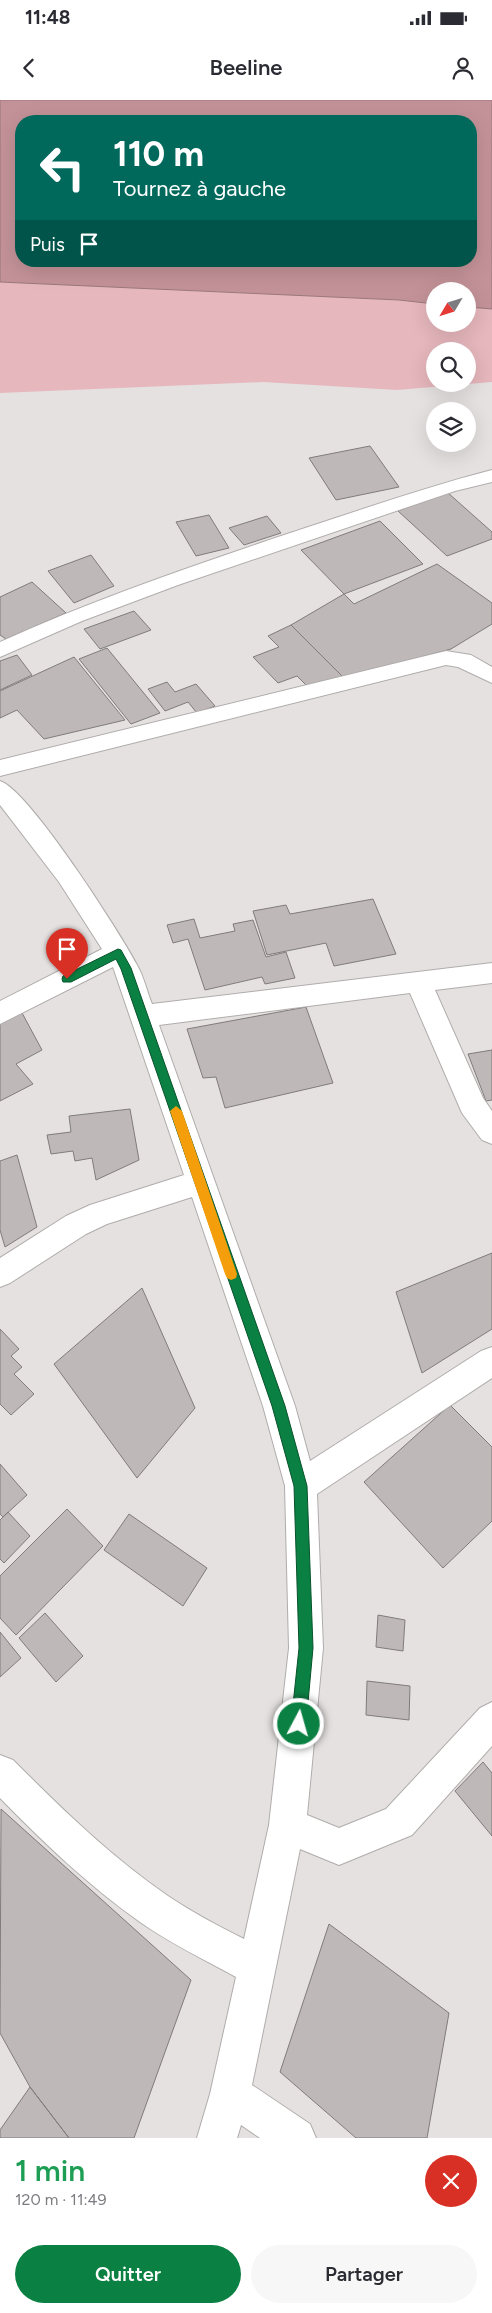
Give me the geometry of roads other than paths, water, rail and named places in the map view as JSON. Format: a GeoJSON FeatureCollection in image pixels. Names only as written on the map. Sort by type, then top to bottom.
{"type":"FeatureCollection","features":[{"type":"Feature","properties":{"kind":"street"},"geometry":{"type":"LineString","coordinates":[[0,650],[75,616],[171,580],[448,487],[492,476]]}},
{"type":"Feature","properties":{"kind":"street"},"geometry":{"type":"LineString","coordinates":[[218,2138],[230,2094],[287,1825],[306,1648],[301,1486],[279,1406],[126,968],[95,914],[1,788],[446,658],[463,660],[492,676]]}},
{"type":"Feature","properties":{"kind":"street"},"geometry":{"type":"LineString","coordinates":[[0,1013],[118,953]]}},
{"type":"Feature","properties":{"kind":"street"},"geometry":{"type":"LineString","coordinates":[[144,1016],[492,973]]}},
{"type":"Feature","properties":{"kind":"street"},"geometry":{"type":"LineString","coordinates":[[418,981],[472,1106],[492,1132]]}},
{"type":"Feature","properties":{"kind":"street"},"geometry":{"type":"LineString","coordinates":[[0,1274],[76,1224],[100,1214],[200,1182]]}},
{"type":"Feature","properties":{"kind":"street"},"geometry":{"type":"LineString","coordinates":[[301,1486],[492,1361]]}},
{"type":"Feature","properties":{"kind":"street"},"geometry":{"type":"LineString","coordinates":[[287,1825],[339,1847],[399,1822],[492,1720]]}},
{"type":"Feature","properties":{"kind":"street"},"geometry":{"type":"LineString","coordinates":[[0,1773],[50,1823],[100,1867],[154,1909],[256,1967]]}},
{"type":"Feature","properties":{"kind":"street"},"geometry":{"type":"LineString","coordinates":[[230,2094],[296,2138]]}}]}
